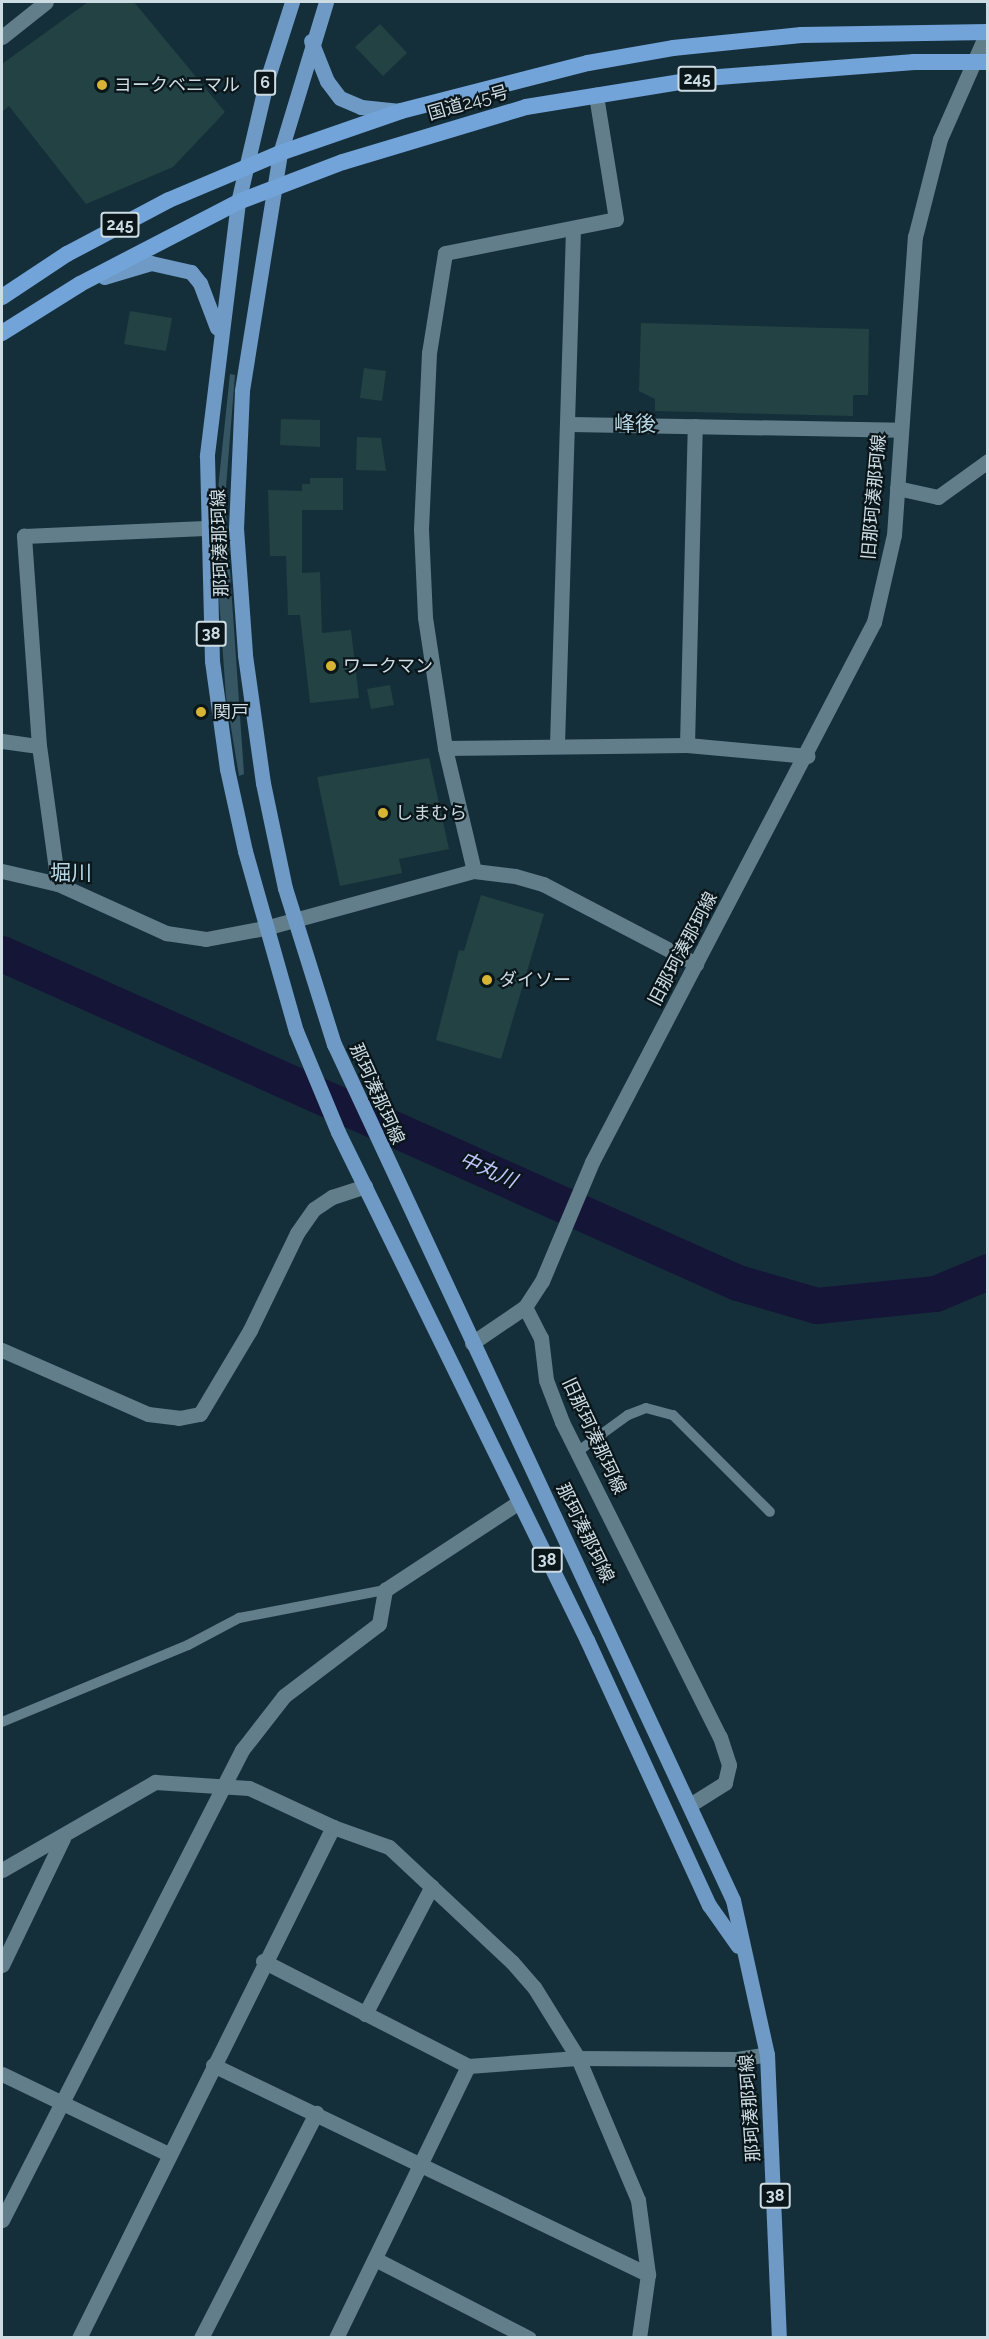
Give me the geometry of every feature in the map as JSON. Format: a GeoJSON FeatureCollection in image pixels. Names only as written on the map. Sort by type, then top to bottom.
{"type":"FeatureCollection","features":[{"type":"Feature","properties":{"kind":"highway","name":"国道245号"},"geometry":{"type":"LineString","coordinates":[[2,297],[117,226],[245,167],[401,111],[588,63],[673,48],[801,35],[987,31]]}},
{"type":"Feature","properties":{"kind":"highway","name":"国道245号"},"geometry":{"type":"LineString","coordinates":[[2,333],[80,285],[238,202],[425,135],[525,107],[706,78],[981,61]]}},
{"type":"Feature","properties":{"kind":"main road","name":"6"},"geometry":{"type":"LineString","coordinates":[[238,202],[245,167],[292,2]]}},
{"type":"Feature","properties":{"kind":"main road","name":"6"},"geometry":{"type":"LineString","coordinates":[[273,188],[280,153],[312,41],[326,2]]}},
{"type":"Feature","properties":{"kind":"main road"},"geometry":{"type":"LineString","coordinates":[[312,41],[327,81],[340,98],[361,107],[401,111]]}},
{"type":"Feature","properties":{"kind":"main road","name":"那珂湊那珂線"},"geometry":{"type":"LineString","coordinates":[[273,188],[242,391],[236,528],[246,655],[263,783],[294,921],[334,1044],[400,1193],[692,1804],[733,1900],[742,1951],[767,2054],[779,2337]]}},
{"type":"Feature","properties":{"kind":"main road","name":"那珂湊那珂線"},"geometry":{"type":"LineString","coordinates":[[238,202],[219,334],[206,528],[212,661],[227,769],[266,928],[296,1031],[355,1167],[519,1502],[709,1905],[742,1951]]}},
{"type":"Feature","properties":{"kind":"main road"},"geometry":{"type":"LineString","coordinates":[[80,285],[151,263],[191,272],[200,283],[219,334]]}},
{"type":"Feature","properties":{"kind":"street"},"geometry":{"type":"LineString","coordinates":[[2,37],[46,2]]}},
{"type":"Feature","properties":{"kind":"street","name":"旧那珂湊那珂線"},"geometry":{"type":"LineString","coordinates":[[692,1804],[725,1783],[729,1765],[720,1737],[577,1452],[546,1380],[541,1338],[525,1307],[550,1258],[592,1162],[808,756],[874,622],[894,536],[915,237],[940,139],[981,61],[987,31]]}},
{"type":"Feature","properties":{"kind":"street"},"geometry":{"type":"LineString","coordinates":[[474,871],[445,748],[424,617],[421,529],[429,353],[445,253],[573,230],[616,219],[596,95]]}},
{"type":"Feature","properties":{"kind":"street"},"geometry":{"type":"LineString","coordinates":[[557,744],[570,424],[573,230]]}},
{"type":"Feature","properties":{"kind":"street"},"geometry":{"type":"LineString","coordinates":[[570,424],[900,430]]}},
{"type":"Feature","properties":{"kind":"street"},"geometry":{"type":"LineString","coordinates":[[687,745],[695,426]]}},
{"type":"Feature","properties":{"kind":"street"},"geometry":{"type":"LineString","coordinates":[[897,488],[938,497],[987,461]]}},
{"type":"Feature","properties":{"kind":"street"},"geometry":{"type":"LineString","coordinates":[[58,884],[39,746],[24,536],[206,528]]}},
{"type":"Feature","properties":{"kind":"street"},"geometry":{"type":"LineString","coordinates":[[2,741],[39,746]]}},
{"type":"Feature","properties":{"kind":"street"},"geometry":{"type":"LineString","coordinates":[[445,748],[557,744],[687,745],[808,756]]}},
{"type":"Feature","properties":{"kind":"street"},"geometry":{"type":"LineString","coordinates":[[2,871],[58,884],[166,933],[206,939],[294,921],[474,871],[543,884],[696,964]]}},
{"type":"Feature","properties":{"kind":"street"},"geometry":{"type":"LineString","coordinates":[[2,1350],[148,1414],[179,1418],[200,1414],[250,1330],[297,1233],[314,1209],[332,1197],[365,1186]]}},
{"type":"Feature","properties":{"kind":"street"},"geometry":{"type":"LineString","coordinates":[[472,1343],[525,1307]]}},
{"type":"Feature","properties":{"kind":"street"},"geometry":{"type":"LineString","coordinates":[[2,2220],[223,1785],[284,1696],[379,1624],[385,1590],[519,1502]]}},
{"type":"Feature","properties":{"kind":"street"},"geometry":{"type":"LineString","coordinates":[[2,1870],[63,1838],[155,1782],[249,1788],[333,1827],[389,1847],[432,1886],[534,1987],[578,2058],[638,2200],[648,2274],[639,2337]]}},
{"type":"Feature","properties":{"kind":"street"},"geometry":{"type":"LineString","coordinates":[[79,2337],[263,1962],[333,1827]]}},
{"type":"Feature","properties":{"kind":"street"},"geometry":{"type":"LineString","coordinates":[[2,1965],[63,1838]]}},
{"type":"Feature","properties":{"kind":"street"},"geometry":{"type":"LineString","coordinates":[[365,2014],[432,1886]]}},
{"type":"Feature","properties":{"kind":"street"},"geometry":{"type":"LineString","coordinates":[[263,1962],[468,2066],[578,2058],[737,2059],[767,2054]]}},
{"type":"Feature","properties":{"kind":"street"},"geometry":{"type":"LineString","coordinates":[[213,2064],[422,2162],[648,2274]]}},
{"type":"Feature","properties":{"kind":"street"},"geometry":{"type":"LineString","coordinates":[[336,2337],[468,2066]]}},
{"type":"Feature","properties":{"kind":"street"},"geometry":{"type":"LineString","coordinates":[[2,2074],[168,2154]]}},
{"type":"Feature","properties":{"kind":"street"},"geometry":{"type":"LineString","coordinates":[[201,2337],[316,2113]]}},
{"type":"Feature","properties":{"kind":"street"},"geometry":{"type":"LineString","coordinates":[[375,2259],[529,2337]]}},
{"type":"Feature","properties":{"kind":"lane"},"geometry":{"type":"LineString","coordinates":[[577,1452],[628,1415],[646,1408],[673,1415],[770,1512]]}},
{"type":"Feature","properties":{"kind":"lane"},"geometry":{"type":"LineString","coordinates":[[2,1722],[188,1645],[240,1618],[385,1590]]}},
{"type":"Feature","properties":{"kind":"shaded area"},"geometry":{"type":"Polygon","coordinates":[[[230,374],[235,375],[225,499],[244,774],[239,776],[226,697],[217,570],[217,498],[230,374]]]}},
{"type":"Feature","properties":{"kind":"building","name":"ヨークベニマル"},"geometry":{"type":"Polygon","coordinates":[[[88,2],[134,2],[225,112],[173,167],[86,204],[9,106],[2,112],[2,64],[88,2]]]}},
{"type":"Feature","properties":{"kind":"building"},"geometry":{"type":"Polygon","coordinates":[[[380,24],[407,53],[383,76],[355,47],[380,24]]]}},
{"type":"Feature","properties":{"kind":"building"},"geometry":{"type":"Polygon","coordinates":[[[130,311],[172,318],[166,351],[124,344],[130,311]]]}},
{"type":"Feature","properties":{"kind":"building"},"geometry":{"type":"Polygon","coordinates":[[[641,323],[869,329],[868,395],[853,395],[853,416],[655,411],[655,399],[639,391],[641,323]]]}},
{"type":"Feature","properties":{"kind":"building"},"geometry":{"type":"Polygon","coordinates":[[[364,368],[386,371],[382,401],[360,398],[364,368]]]}},
{"type":"Feature","properties":{"kind":"building"},"geometry":{"type":"Polygon","coordinates":[[[281,419],[320,420],[320,447],[280,445],[281,419]]]}},
{"type":"Feature","properties":{"kind":"building"},"geometry":{"type":"Polygon","coordinates":[[[357,437],[381,438],[386,471],[356,470],[357,437]]]}},
{"type":"Feature","properties":{"kind":"building"},"geometry":{"type":"Polygon","coordinates":[[[310,478],[343,478],[343,510],[302,510],[302,573],[320,572],[322,633],[351,630],[359,698],[310,703],[300,615],[288,615],[286,556],[270,556],[268,490],[302,491],[302,484],[310,484],[310,478]]]}},
{"type":"Feature","properties":{"kind":"building"},"geometry":{"type":"Polygon","coordinates":[[[390,685],[394,705],[371,709],[367,689],[390,685]]]}},
{"type":"Feature","properties":{"kind":"building","name":"しまむら"},"geometry":{"type":"Polygon","coordinates":[[[429,758],[449,849],[399,859],[402,873],[340,886],[317,777],[429,758]]]}},
{"type":"Feature","properties":{"kind":"building","name":"ダイソー"},"geometry":{"type":"Polygon","coordinates":[[[481,895],[544,914],[501,1059],[436,1040],[459,950],[464,951],[481,895]]]}},
{"type":"Feature","properties":{"kind":"waterway","name":"中丸川"},"geometry":{"type":"LineString","coordinates":[[2,954],[738,1283],[817,1306],[936,1294],[988,1272]]}},
{"type":"Feature","properties":{"kind":"place","name":"ヨークベニマル"},"geometry":{"type":"Point","coordinates":[102,85]}},
{"type":"Feature","properties":{"kind":"place","name":"ワークマン"},"geometry":{"type":"Point","coordinates":[331,666]}},
{"type":"Feature","properties":{"kind":"place","name":"関戸"},"geometry":{"type":"Point","coordinates":[201,712]}},
{"type":"Feature","properties":{"kind":"place","name":"しまむら"},"geometry":{"type":"Point","coordinates":[383,813]}},
{"type":"Feature","properties":{"kind":"place","name":"ダイソー"},"geometry":{"type":"Point","coordinates":[487,980]}},
{"type":"Feature","properties":{"kind":"district","name":"峰後"},"geometry":{"type":"Point","coordinates":[635,424]}},
{"type":"Feature","properties":{"kind":"district","name":"堀川"},"geometry":{"type":"Point","coordinates":[71,873]}}]}
